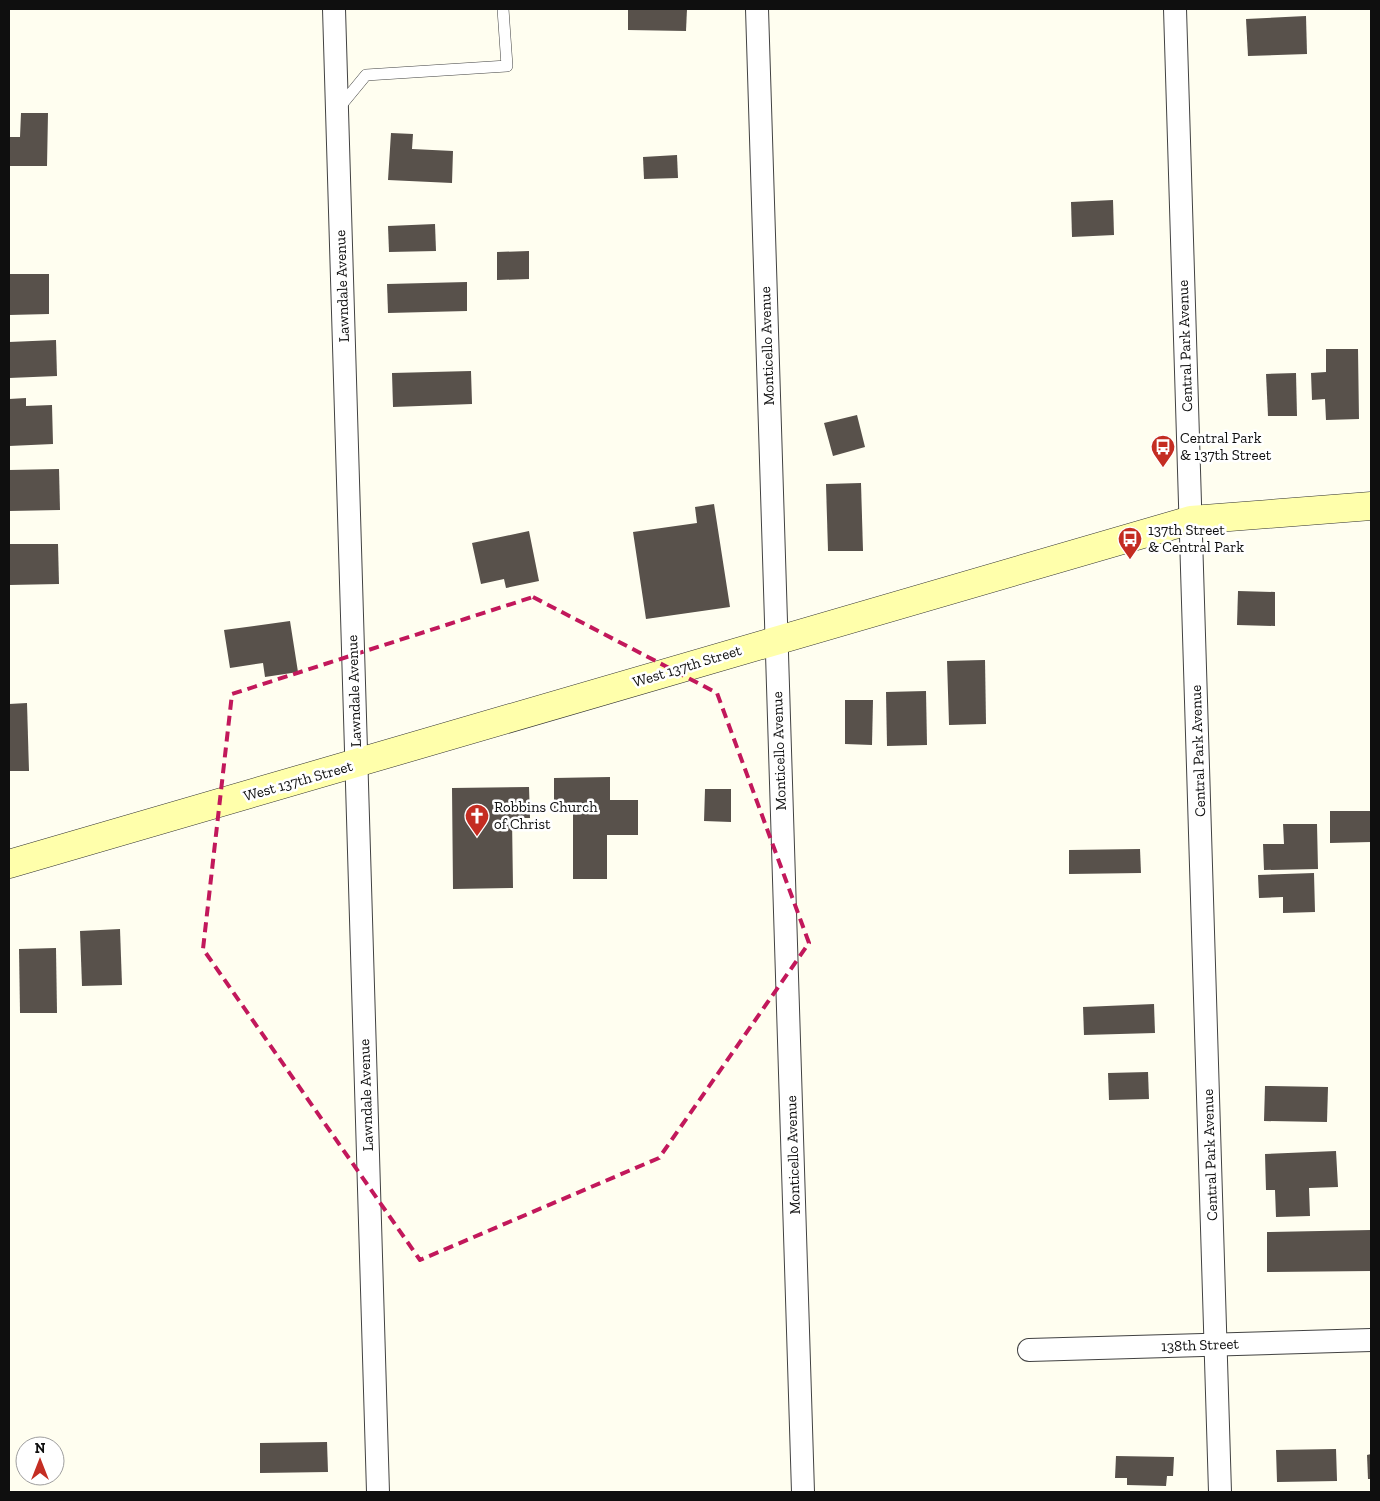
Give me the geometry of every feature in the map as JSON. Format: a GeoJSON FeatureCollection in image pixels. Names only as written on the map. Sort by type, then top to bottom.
{"type":"FeatureCollection","features":[{"type":"Feature","properties":{"kind":"main road","name":"West 137th Street"},"geometry":{"type":"LineString","coordinates":[[9,864],[1191,520],[1371,506]]}},
{"type":"Feature","properties":{"kind":"street","name":"Lawndale Avenue"},"geometry":{"type":"LineString","coordinates":[[334,9],[378,1492]]}},
{"type":"Feature","properties":{"kind":"street","name":"Monticello Avenue"},"geometry":{"type":"LineString","coordinates":[[757,9],[802,1492]]}},
{"type":"Feature","properties":{"kind":"street","name":"Central Park Avenue"},"geometry":{"type":"LineString","coordinates":[[1176,9],[1220,1492]]}},
{"type":"Feature","properties":{"kind":"street","name":"138th Street"},"geometry":{"type":"LineString","coordinates":[[1030,1350],[1371,1340]]}},
{"type":"Feature","properties":{"kind":"lane"},"geometry":{"type":"LineString","coordinates":[[337,110],[366,75],[507,66],[503,9]]}},
{"type":"Feature","properties":{"kind":"highlighted area"},"geometry":{"type":"Polygon","coordinates":[[[533,597],[717,693],[809,943],[659,1158],[420,1260],[203,949],[232,694],[533,597]]]}},
{"type":"Feature","properties":{"kind":"building"},"geometry":{"type":"Polygon","coordinates":[[[628,9],[687,9],[686,31],[628,30],[628,9]]]}},
{"type":"Feature","properties":{"kind":"building"},"geometry":{"type":"Polygon","coordinates":[[[1306,16],[1307,54],[1248,56],[1246,19],[1306,16]]]}},
{"type":"Feature","properties":{"kind":"building"},"geometry":{"type":"Polygon","coordinates":[[[21,113],[48,113],[47,166],[9,166],[9,137],[20,137],[21,113]]]}},
{"type":"Feature","properties":{"kind":"building"},"geometry":{"type":"Polygon","coordinates":[[[391,133],[413,134],[412,149],[453,151],[452,183],[388,180],[391,133]]]}},
{"type":"Feature","properties":{"kind":"building"},"geometry":{"type":"Polygon","coordinates":[[[677,155],[678,178],[644,179],[643,157],[677,155]]]}},
{"type":"Feature","properties":{"kind":"building"},"geometry":{"type":"Polygon","coordinates":[[[1113,200],[1114,235],[1072,237],[1071,202],[1113,200]]]}},
{"type":"Feature","properties":{"kind":"building"},"geometry":{"type":"Polygon","coordinates":[[[435,224],[436,251],[389,252],[388,226],[435,224]]]}},
{"type":"Feature","properties":{"kind":"building"},"geometry":{"type":"Polygon","coordinates":[[[529,251],[529,279],[497,280],[497,252],[529,251]]]}},
{"type":"Feature","properties":{"kind":"building"},"geometry":{"type":"Polygon","coordinates":[[[9,274],[49,274],[49,314],[9,315],[9,274]]]}},
{"type":"Feature","properties":{"kind":"building"},"geometry":{"type":"Polygon","coordinates":[[[467,282],[467,311],[388,313],[387,284],[467,282]]]}},
{"type":"Feature","properties":{"kind":"building"},"geometry":{"type":"Polygon","coordinates":[[[56,340],[57,376],[9,378],[9,342],[56,340]]]}},
{"type":"Feature","properties":{"kind":"building"},"geometry":{"type":"Polygon","coordinates":[[[1326,349],[1358,349],[1359,419],[1326,420],[1325,399],[1312,400],[1311,373],[1326,372],[1326,349]]]}},
{"type":"Feature","properties":{"kind":"building"},"geometry":{"type":"Polygon","coordinates":[[[471,371],[472,404],[393,407],[392,373],[471,371]]]}},
{"type":"Feature","properties":{"kind":"building"},"geometry":{"type":"Polygon","coordinates":[[[1296,373],[1297,416],[1268,416],[1266,374],[1296,373]]]}},
{"type":"Feature","properties":{"kind":"building"},"geometry":{"type":"Polygon","coordinates":[[[26,398],[26,406],[52,405],[53,444],[9,446],[9,399],[26,398]]]}},
{"type":"Feature","properties":{"kind":"building"},"geometry":{"type":"Polygon","coordinates":[[[857,415],[865,447],[833,456],[824,423],[857,415]]]}},
{"type":"Feature","properties":{"kind":"building"},"geometry":{"type":"Polygon","coordinates":[[[59,469],[60,510],[9,511],[9,470],[59,469]]]}},
{"type":"Feature","properties":{"kind":"building"},"geometry":{"type":"Polygon","coordinates":[[[861,483],[863,551],[828,551],[826,484],[861,483]]]}},
{"type":"Feature","properties":{"kind":"building"},"geometry":{"type":"Polygon","coordinates":[[[714,504],[730,607],[646,619],[633,532],[697,523],[695,507],[714,504]]]}},
{"type":"Feature","properties":{"kind":"building"},"geometry":{"type":"Polygon","coordinates":[[[529,531],[539,581],[506,588],[504,579],[481,584],[472,543],[529,531]]]}},
{"type":"Feature","properties":{"kind":"building"},"geometry":{"type":"Polygon","coordinates":[[[9,544],[58,544],[59,584],[9,585],[9,544]]]}},
{"type":"Feature","properties":{"kind":"building"},"geometry":{"type":"Polygon","coordinates":[[[1238,591],[1275,592],[1275,626],[1237,625],[1238,591]]]}},
{"type":"Feature","properties":{"kind":"building"},"geometry":{"type":"Polygon","coordinates":[[[290,621],[298,672],[265,677],[263,663],[230,668],[224,630],[290,621]]]}},
{"type":"Feature","properties":{"kind":"building"},"geometry":{"type":"Polygon","coordinates":[[[985,660],[986,724],[949,725],[947,661],[985,660]]]}},
{"type":"Feature","properties":{"kind":"building"},"geometry":{"type":"Polygon","coordinates":[[[926,691],[927,745],[887,746],[886,692],[926,691]]]}},
{"type":"Feature","properties":{"kind":"building"},"geometry":{"type":"Polygon","coordinates":[[[845,700],[873,700],[872,745],[845,744],[845,700]]]}},
{"type":"Feature","properties":{"kind":"building"},"geometry":{"type":"Polygon","coordinates":[[[27,703],[29,771],[9,771],[9,704],[27,703]]]}},
{"type":"Feature","properties":{"kind":"building"},"geometry":{"type":"Polygon","coordinates":[[[610,777],[610,800],[638,800],[638,835],[607,835],[607,879],[573,879],[573,809],[554,810],[554,778],[610,777]]]}},
{"type":"Feature","properties":{"kind":"building"},"geometry":{"type":"Polygon","coordinates":[[[529,787],[530,818],[512,818],[513,888],[453,889],[452,788],[529,787]]]}},
{"type":"Feature","properties":{"kind":"building"},"geometry":{"type":"Polygon","coordinates":[[[705,789],[731,789],[731,822],[704,821],[705,789]]]}},
{"type":"Feature","properties":{"kind":"building"},"geometry":{"type":"Polygon","coordinates":[[[1330,811],[1371,811],[1371,842],[1330,843],[1330,811]]]}},
{"type":"Feature","properties":{"kind":"building"},"geometry":{"type":"Polygon","coordinates":[[[1283,824],[1317,824],[1318,869],[1264,870],[1263,844],[1284,844],[1283,824]]]}},
{"type":"Feature","properties":{"kind":"building"},"geometry":{"type":"Polygon","coordinates":[[[1140,849],[1141,873],[1069,874],[1069,850],[1140,849]]]}},
{"type":"Feature","properties":{"kind":"building"},"geometry":{"type":"Polygon","coordinates":[[[1314,873],[1315,912],[1283,913],[1283,897],[1259,898],[1258,875],[1314,873]]]}},
{"type":"Feature","properties":{"kind":"building"},"geometry":{"type":"Polygon","coordinates":[[[120,929],[122,985],[82,986],[80,931],[120,929]]]}},
{"type":"Feature","properties":{"kind":"building"},"geometry":{"type":"Polygon","coordinates":[[[56,948],[57,1013],[20,1013],[19,949],[56,948]]]}},
{"type":"Feature","properties":{"kind":"building"},"geometry":{"type":"Polygon","coordinates":[[[1154,1004],[1155,1033],[1084,1035],[1083,1007],[1154,1004]]]}},
{"type":"Feature","properties":{"kind":"building"},"geometry":{"type":"Polygon","coordinates":[[[1148,1072],[1149,1099],[1109,1100],[1108,1073],[1148,1072]]]}},
{"type":"Feature","properties":{"kind":"building"},"geometry":{"type":"Polygon","coordinates":[[[1265,1086],[1328,1087],[1327,1122],[1264,1121],[1265,1086]]]}},
{"type":"Feature","properties":{"kind":"building"},"geometry":{"type":"Polygon","coordinates":[[[1336,1151],[1338,1187],[1309,1188],[1310,1216],[1276,1217],[1275,1190],[1266,1190],[1265,1154],[1336,1151]]]}},
{"type":"Feature","properties":{"kind":"building"},"geometry":{"type":"Polygon","coordinates":[[[1371,1230],[1371,1271],[1267,1272],[1267,1232],[1371,1230]]]}},
{"type":"Feature","properties":{"kind":"building"},"geometry":{"type":"Polygon","coordinates":[[[327,1442],[328,1472],[260,1473],[260,1443],[327,1442]]]}},
{"type":"Feature","properties":{"kind":"building"},"geometry":{"type":"Polygon","coordinates":[[[1336,1449],[1337,1481],[1277,1482],[1276,1450],[1336,1449]]]}},
{"type":"Feature","properties":{"kind":"building"},"geometry":{"type":"Polygon","coordinates":[[[1371,1454],[1371,1479],[1368,1479],[1367,1455],[1371,1454]]]}},
{"type":"Feature","properties":{"kind":"building"},"geometry":{"type":"Polygon","coordinates":[[[1116,1456],[1174,1457],[1173,1476],[1167,1476],[1166,1486],[1127,1485],[1127,1478],[1115,1478],[1116,1456]]]}},
{"type":"Feature","properties":{"kind":"place","name":"Central Park & 137th Street"},"geometry":{"type":"Point","coordinates":[1163,468]}},
{"type":"Feature","properties":{"kind":"place","name":"137th Street & Central Park"},"geometry":{"type":"Point","coordinates":[1130,560]}},
{"type":"Feature","properties":{"kind":"place","name":"Robbins Church of Christ"},"geometry":{"type":"Point","coordinates":[477,837]}}]}
